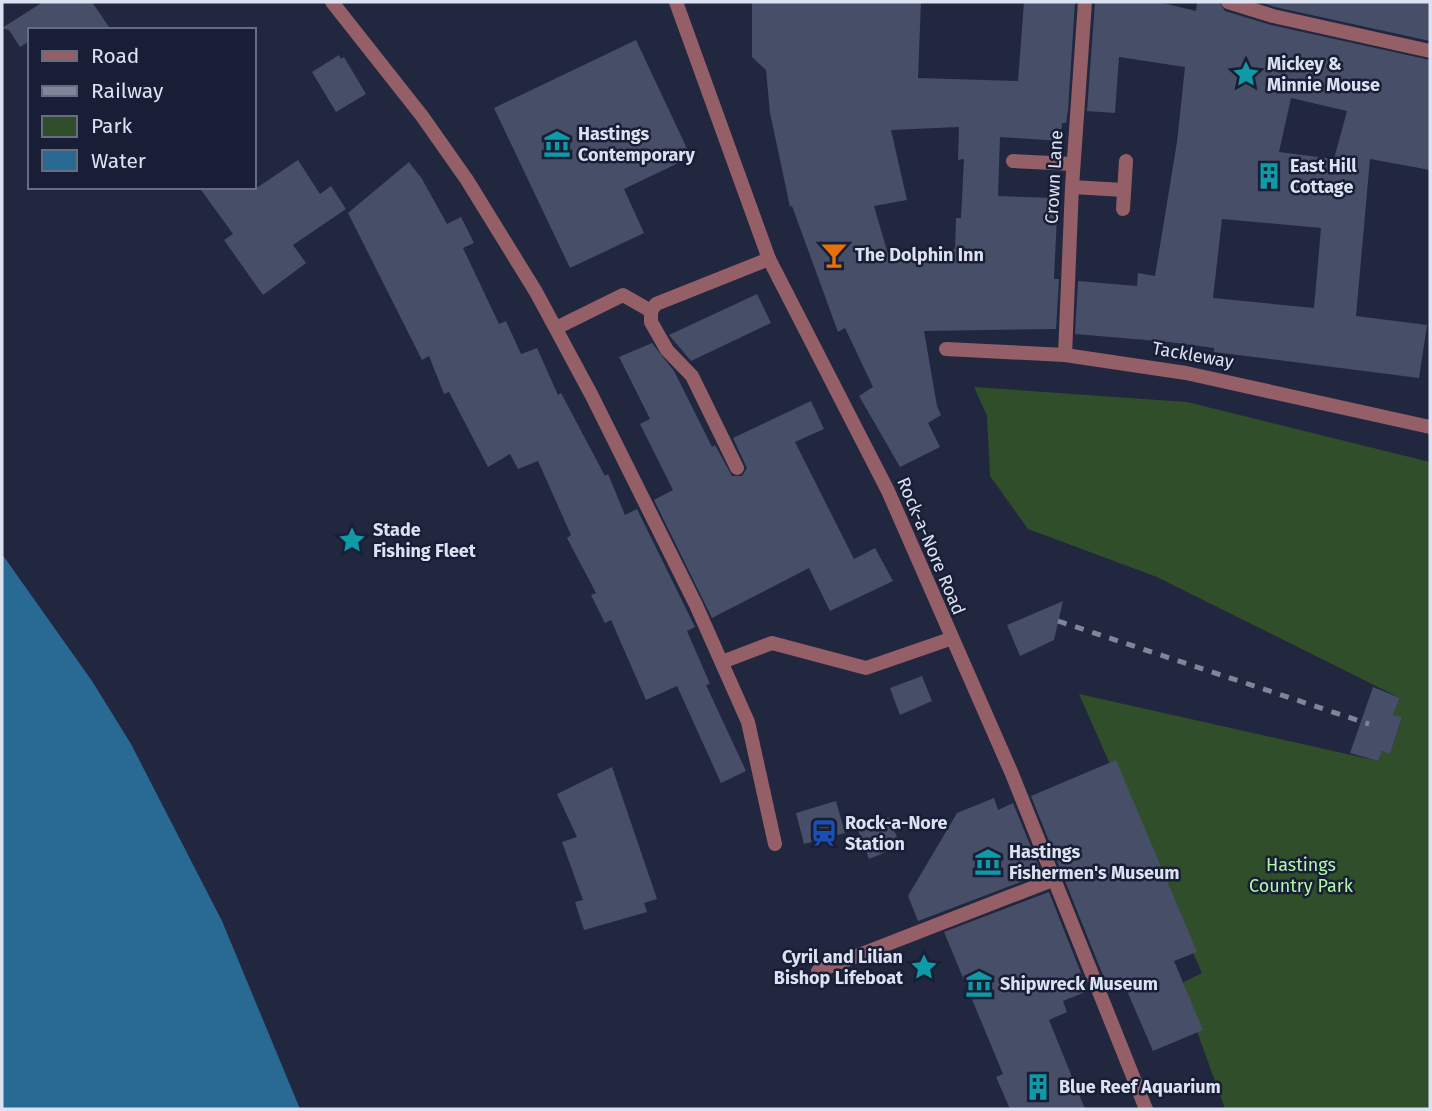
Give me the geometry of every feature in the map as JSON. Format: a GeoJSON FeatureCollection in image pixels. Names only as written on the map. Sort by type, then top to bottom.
{"type":"FeatureCollection","features":[{"type":"Feature","properties":{"kind":"street"},"geometry":{"type":"LineString","coordinates":[[332,2],[422,116],[467,180],[556,328],[593,396],[748,722],[775,844]]}},
{"type":"Feature","properties":{"kind":"street","name":"Rock-a-Nore Road"},"geometry":{"type":"LineString","coordinates":[[676,2],[769,259],[888,491],[1055,879],[1146,1109]]}},
{"type":"Feature","properties":{"kind":"street","name":"Crown Lane"},"geometry":{"type":"LineString","coordinates":[[1065,355],[1073,163],[1085,2]]}},
{"type":"Feature","properties":{"kind":"street"},"geometry":{"type":"LineString","coordinates":[[1228,2],[1273,16],[1430,51]]}},
{"type":"Feature","properties":{"kind":"street"},"geometry":{"type":"LineString","coordinates":[[1013,161],[1073,163]]}},
{"type":"Feature","properties":{"kind":"street"},"geometry":{"type":"LineString","coordinates":[[1123,209],[1126,161]]}},
{"type":"Feature","properties":{"kind":"street"},"geometry":{"type":"LineString","coordinates":[[1072,187],[1124,190]]}},
{"type":"Feature","properties":{"kind":"street"},"geometry":{"type":"LineString","coordinates":[[737,468],[692,376],[667,350],[651,322],[651,311],[656,304],[769,259]]}},
{"type":"Feature","properties":{"kind":"street"},"geometry":{"type":"LineString","coordinates":[[556,328],[623,295],[651,311]]}},
{"type":"Feature","properties":{"kind":"street","name":"Tackleway"},"geometry":{"type":"LineString","coordinates":[[946,349],[1065,355],[1243,384],[1430,427]]}},
{"type":"Feature","properties":{"kind":"street"},"geometry":{"type":"LineString","coordinates":[[722,663],[772,643],[866,668],[950,639]]}},
{"type":"Feature","properties":{"kind":"street"},"geometry":{"type":"LineString","coordinates":[[818,971],[1055,879]]}},
{"type":"Feature","properties":{"kind":"green space","name":"Hastings Country Park"},"geometry":{"type":"Polygon","coordinates":[[[974,387],[1187,402],[1430,462],[1430,1109],[1225,1109],[1180,984],[1202,973],[1079,694],[1378,761],[1382,751],[1390,753],[1402,718],[1393,715],[1400,698],[1157,577],[1028,529],[990,476],[987,416],[974,387]]]}},
{"type":"Feature","properties":{"kind":"water"},"geometry":{"type":"Polygon","coordinates":[[[2,554],[92,681],[131,744],[222,921],[300,1109],[2,1109],[2,554]]]}},
{"type":"Feature","properties":{"kind":"building"},"geometry":{"type":"Polygon","coordinates":[[[43,2],[92,2],[110,28],[28,28],[28,42],[20,47],[9,30],[2,28],[43,2]]]}},
{"type":"Feature","properties":{"kind":"building"},"geometry":{"type":"Polygon","coordinates":[[[752,2],[921,2],[918,78],[1018,81],[1024,2],[1075,2],[1068,110],[1066,123],[1062,123],[1061,141],[1000,137],[998,196],[1054,198],[1053,216],[1057,216],[1054,279],[1059,279],[1056,329],[924,331],[937,406],[941,415],[928,423],[940,447],[900,467],[859,396],[873,387],[845,328],[838,332],[792,206],[790,207],[770,113],[766,70],[752,57],[752,2]],[[959,127],[891,130],[907,200],[874,206],[890,261],[955,249],[956,218],[961,218],[964,159],[958,160],[959,127]]]}},
{"type":"Feature","properties":{"kind":"building"},"geometry":{"type":"Polygon","coordinates":[[[1095,2],[1159,2],[1196,11],[1197,2],[1219,2],[1225,11],[1271,25],[1430,60],[1430,170],[1370,159],[1356,316],[1427,325],[1419,378],[1214,352],[1214,348],[1169,342],[1075,334],[1078,281],[1137,286],[1138,273],[1155,276],[1177,142],[1185,67],[1119,57],[1115,113],[1087,111],[1095,2]],[[1291,98],[1279,152],[1334,159],[1347,111],[1291,98]],[[1222,219],[1213,298],[1314,308],[1321,228],[1222,219]]]}},
{"type":"Feature","properties":{"kind":"building"},"geometry":{"type":"Polygon","coordinates":[[[1260,2],[1430,2],[1430,41],[1275,7],[1260,2]]]}},
{"type":"Feature","properties":{"kind":"building","name":"Hastings Contemporary"},"geometry":{"type":"Polygon","coordinates":[[[636,40],[691,157],[624,189],[644,233],[570,268],[494,108],[636,40]]]}},
{"type":"Feature","properties":{"kind":"building"},"geometry":{"type":"Polygon","coordinates":[[[339,55],[341,59],[344,57],[366,94],[336,112],[312,72],[339,55]]]}},
{"type":"Feature","properties":{"kind":"building"},"geometry":{"type":"Polygon","coordinates":[[[298,160],[320,194],[331,186],[346,209],[293,245],[306,263],[263,295],[224,240],[233,234],[200,189],[258,187],[298,160]]]}},
{"type":"Feature","properties":{"kind":"building"},"geometry":{"type":"Polygon","coordinates":[[[409,162],[422,179],[447,224],[461,217],[474,243],[463,248],[499,324],[506,321],[521,354],[537,348],[558,395],[561,393],[605,476],[608,474],[625,515],[637,509],[695,627],[687,631],[710,684],[706,685],[746,771],[721,783],[677,686],[646,700],[611,620],[605,623],[591,595],[596,593],[567,538],[571,535],[538,461],[518,469],[510,454],[488,467],[449,392],[444,394],[429,356],[422,360],[348,213],[409,162]]]}},
{"type":"Feature","properties":{"kind":"building"},"geometry":{"type":"Polygon","coordinates":[[[757,294],[771,323],[691,361],[669,335],[757,294]]]}},
{"type":"Feature","properties":{"kind":"building"},"geometry":{"type":"Polygon","coordinates":[[[652,343],[674,371],[712,447],[715,445],[732,476],[742,476],[747,468],[733,438],[811,401],[824,429],[795,442],[854,559],[875,548],[893,581],[830,611],[809,568],[712,618],[654,500],[673,490],[640,424],[650,419],[619,357],[652,343]]]}},
{"type":"Feature","properties":{"kind":"building"},"geometry":{"type":"Polygon","coordinates":[[[1063,601],[1054,640],[1020,656],[1007,625],[1063,601]]]}},
{"type":"Feature","properties":{"kind":"building"},"geometry":{"type":"Polygon","coordinates":[[[922,676],[932,701],[900,715],[890,688],[922,676]]]}},
{"type":"Feature","properties":{"kind":"building"},"geometry":{"type":"Polygon","coordinates":[[[1373,687],[1400,698],[1393,715],[1402,717],[1390,754],[1382,751],[1378,761],[1350,753],[1373,687]]]}},
{"type":"Feature","properties":{"kind":"building"},"geometry":{"type":"Polygon","coordinates":[[[1116,760],[1197,952],[1174,961],[1203,1030],[1153,1051],[1121,977],[1106,983],[1031,796],[1116,760]]]}},
{"type":"Feature","properties":{"kind":"building"},"geometry":{"type":"Polygon","coordinates":[[[612,767],[657,899],[644,903],[647,912],[584,930],[575,902],[583,900],[562,842],[577,837],[557,794],[612,767]]]}},
{"type":"Feature","properties":{"kind":"building","name":"Hastings Fishermen's Museum"},"geometry":{"type":"Polygon","coordinates":[[[994,798],[998,810],[1013,803],[1042,874],[918,921],[908,896],[957,813],[994,798]]]}},
{"type":"Feature","properties":{"kind":"building"},"geometry":{"type":"Polygon","coordinates":[[[836,801],[845,833],[804,844],[796,813],[836,801]]]}},
{"type":"Feature","properties":{"kind":"building"},"geometry":{"type":"Polygon","coordinates":[[[888,817],[901,846],[869,859],[858,830],[888,817]]]}},
{"type":"Feature","properties":{"kind":"building"},"geometry":{"type":"Polygon","coordinates":[[[1049,892],[1088,991],[1063,1001],[1067,1012],[1049,1020],[1085,1109],[1010,1109],[996,1077],[1003,1074],[944,932],[1049,892]]]}},
{"type":"Feature","properties":{"kind":"railway"},"geometry":{"type":"LineString","coordinates":[[1058,621],[1369,724]]}},
{"type":"Feature","properties":{"kind":"place","name":"Mickey & Minnie Mouse"},"geometry":{"type":"Point","coordinates":[1246,74]}},
{"type":"Feature","properties":{"kind":"place","name":"Hastings Contemporary"},"geometry":{"type":"Point","coordinates":[557,144]}},
{"type":"Feature","properties":{"kind":"place","name":"East Hill Cottage"},"geometry":{"type":"Point","coordinates":[1269,176]}},
{"type":"Feature","properties":{"kind":"place","name":"The Dolphin Inn"},"geometry":{"type":"Point","coordinates":[834,255]}},
{"type":"Feature","properties":{"kind":"place","name":"Stade Fishing Fleet"},"geometry":{"type":"Point","coordinates":[352,540]}},
{"type":"Feature","properties":{"kind":"place","name":"Rock-a-Nore Station"},"geometry":{"type":"Point","coordinates":[824,833]}},
{"type":"Feature","properties":{"kind":"place","name":"Hastings Fishermen's Museum"},"geometry":{"type":"Point","coordinates":[988,862]}},
{"type":"Feature","properties":{"kind":"place","name":"Cyril and Lilian Bishop Lifeboat"},"geometry":{"type":"Point","coordinates":[924,967]}},
{"type":"Feature","properties":{"kind":"place","name":"Shipwreck Museum"},"geometry":{"type":"Point","coordinates":[979,984]}},
{"type":"Feature","properties":{"kind":"place","name":"Blue Reef Aquarium"},"geometry":{"type":"Point","coordinates":[1038,1087]}}]}
